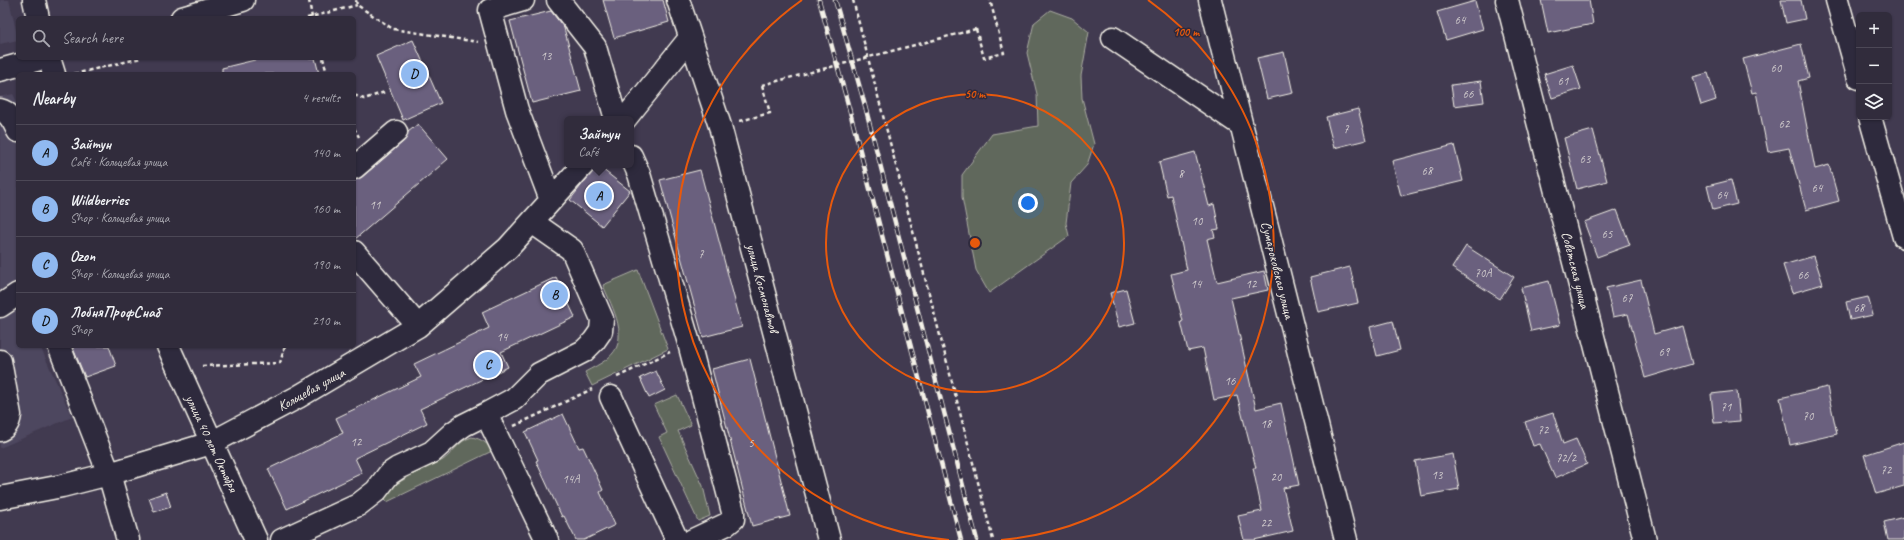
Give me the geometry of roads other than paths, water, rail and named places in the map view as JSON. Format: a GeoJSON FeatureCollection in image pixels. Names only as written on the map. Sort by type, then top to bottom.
{"type":"FeatureCollection","features":[{"type":"Feature","properties":{"kind":"street"},"geometry":{"type":"LineString","coordinates":[[34,0],[38,16]]}},
{"type":"Feature","properties":{"kind":"street"},"geometry":{"type":"LineString","coordinates":[[189,16],[243,0]]}},
{"type":"Feature","properties":{"kind":"street"},"geometry":{"type":"LineString","coordinates":[[523,0],[490,10],[517,110],[551,200]]}},
{"type":"Feature","properties":{"kind":"street"},"geometry":{"type":"LineString","coordinates":[[558,0],[595,47],[615,116]]}},
{"type":"Feature","properties":{"kind":"street","name":"улица Космонавтов"},"geometry":{"type":"LineString","coordinates":[[678,0],[720,126],[829,540]]}},
{"type":"Feature","properties":{"kind":"street","name":"Сумароковская улица"},"geometry":{"type":"LineString","coordinates":[[1210,0],[1346,540]]}},
{"type":"Feature","properties":{"kind":"street","name":"Советская улица"},"geometry":{"type":"LineString","coordinates":[[1507,0],[1644,540]]}},
{"type":"Feature","properties":{"kind":"street"},"geometry":{"type":"LineString","coordinates":[[1837,0],[1856,67]]}},
{"type":"Feature","properties":{"kind":"street"},"geometry":{"type":"LineString","coordinates":[[626,116],[690,38]]}},
{"type":"Feature","properties":{"kind":"street"},"geometry":{"type":"LineString","coordinates":[[1113,38],[1241,125]]}},
{"type":"Feature","properties":{"kind":"street"},"geometry":{"type":"LineString","coordinates":[[0,70],[37,60]]}},
{"type":"Feature","properties":{"kind":"street"},"geometry":{"type":"LineString","coordinates":[[50,60],[53,72]]}},
{"type":"Feature","properties":{"kind":"street"},"geometry":{"type":"LineString","coordinates":[[0,110],[4,111],[11,118],[16,127]]}},
{"type":"Feature","properties":{"kind":"street"},"geometry":{"type":"LineString","coordinates":[[1871,120],[1904,238]]}},
{"type":"Feature","properties":{"kind":"street"},"geometry":{"type":"LineString","coordinates":[[356,166],[396,132]]}},
{"type":"Feature","properties":{"kind":"street"},"geometry":{"type":"LineString","coordinates":[[634,163],[639,174],[689,343],[733,512],[733,519],[727,524],[693,540]]}},
{"type":"Feature","properties":{"kind":"street","name":"Кольцевая улица"},"geometry":{"type":"LineString","coordinates":[[0,498],[62,486],[109,474],[211,443],[298,397],[418,326],[508,248],[580,168]]}},
{"type":"Feature","properties":{"kind":"street"},"geometry":{"type":"LineString","coordinates":[[282,540],[358,504],[376,491],[389,474],[398,468],[432,452],[464,425],[514,399],[539,374],[584,351],[594,341],[601,331],[602,318],[572,250],[532,222]]}},
{"type":"Feature","properties":{"kind":"street"},"geometry":{"type":"LineString","coordinates":[[356,254],[418,326]]}},
{"type":"Feature","properties":{"kind":"street"},"geometry":{"type":"LineString","coordinates":[[0,306],[16,295]]}},
{"type":"Feature","properties":{"kind":"street"},"geometry":{"type":"LineString","coordinates":[[60,348],[109,474],[128,540]]}},
{"type":"Feature","properties":{"kind":"street","name":"улица 40 лет Октября"},"geometry":{"type":"LineString","coordinates":[[169,348],[256,540]]}},
{"type":"Feature","properties":{"kind":"street"},"geometry":{"type":"LineString","coordinates":[[0,361],[10,415],[9,421],[5,428],[0,430]]}},
{"type":"Feature","properties":{"kind":"street"},"geometry":{"type":"LineString","coordinates":[[611,397],[678,540]]}},
{"type":"Feature","properties":{"kind":"street"},"geometry":{"type":"LineString","coordinates":[[486,414],[547,540]]}},
{"type":"Feature","properties":{"kind":"railway"},"geometry":{"type":"LineString","coordinates":[[819,0],[849,108],[961,540]]}},
{"type":"Feature","properties":{"kind":"railway"},"geometry":{"type":"LineString","coordinates":[[835,0],[864,102],[977,540]]}},
{"type":"Feature","properties":{"kind":"place","name":"ЛобняПрофСнаб"},"geometry":{"type":"Point","coordinates":[414,74]}},
{"type":"Feature","properties":{"kind":"place","name":"Зайтун"},"geometry":{"type":"Point","coordinates":[599,196]}},
{"type":"Feature","properties":{"kind":"place","name":"Wildberries"},"geometry":{"type":"Point","coordinates":[555,295]}},
{"type":"Feature","properties":{"kind":"place","name":"Ozon"},"geometry":{"type":"Point","coordinates":[488,365]}}]}
